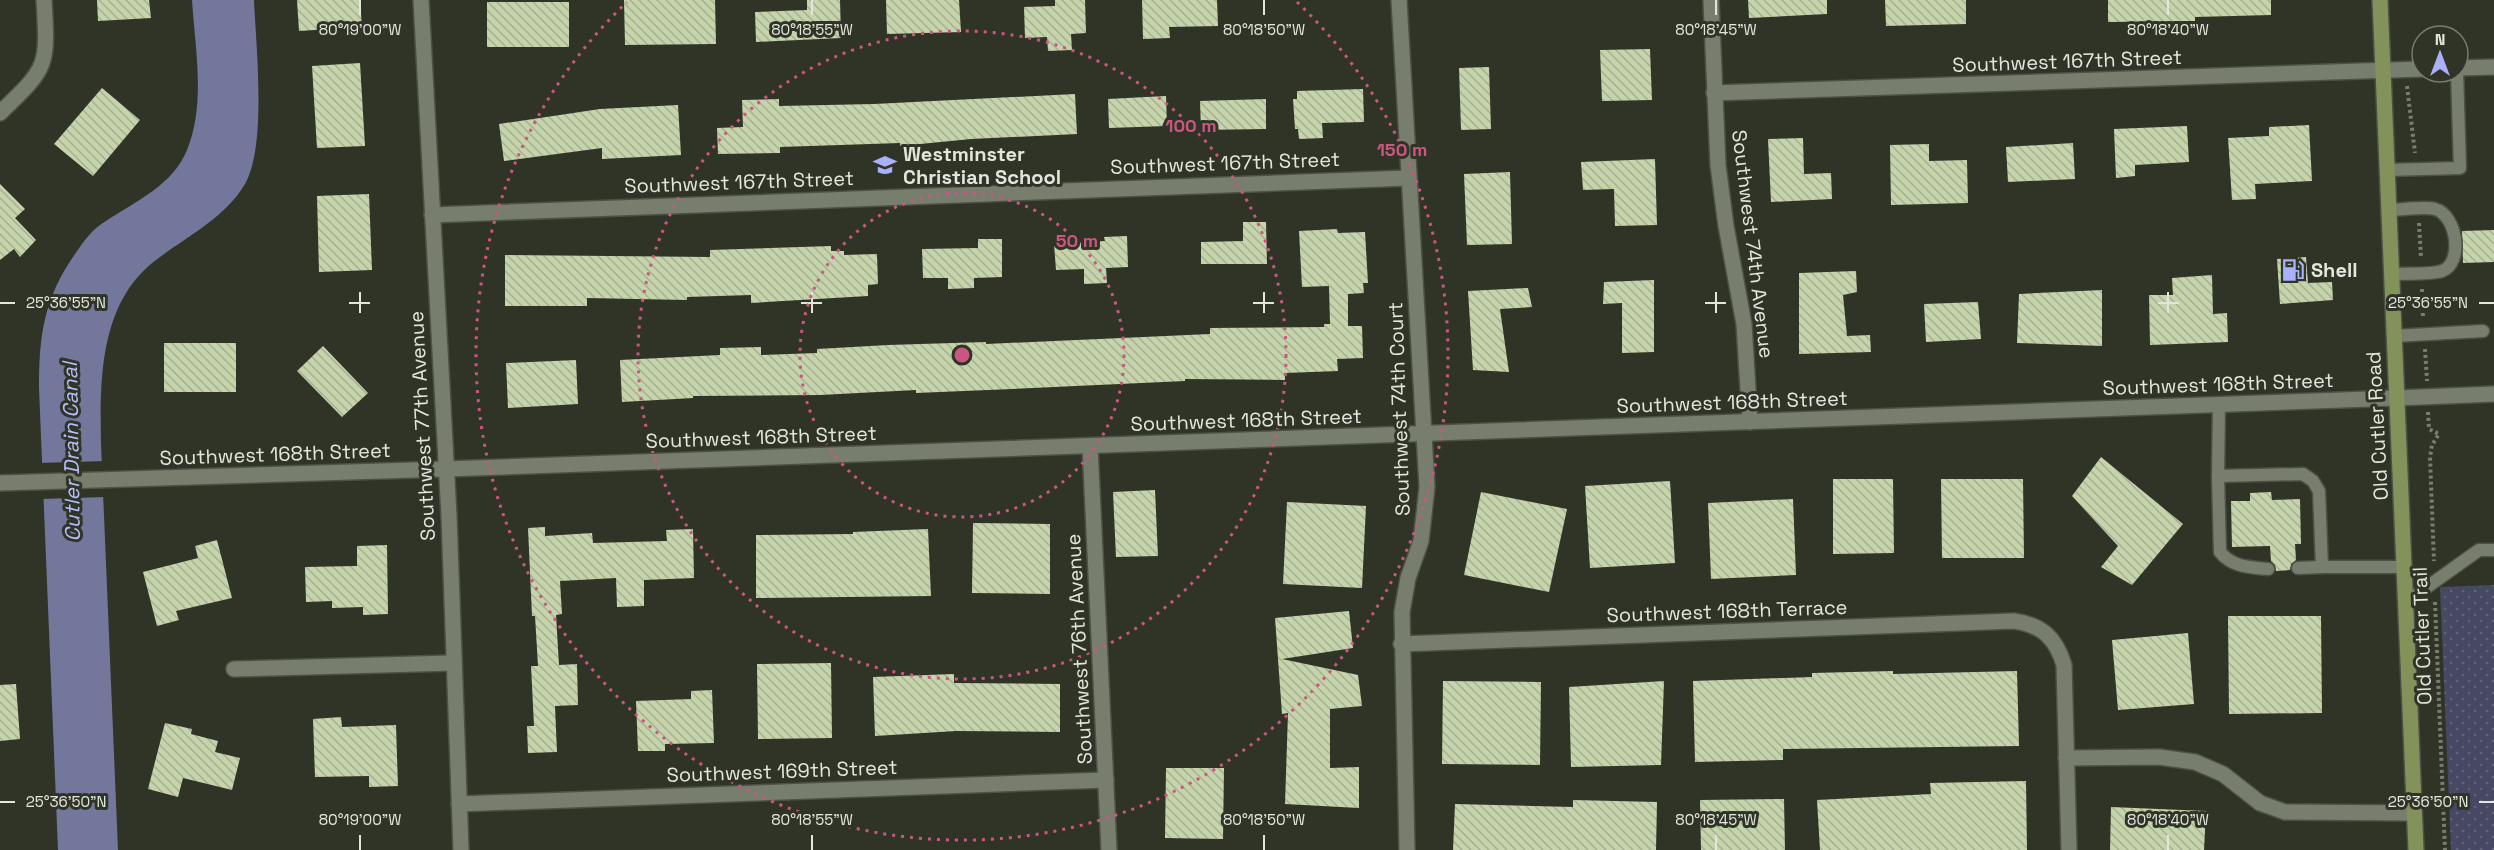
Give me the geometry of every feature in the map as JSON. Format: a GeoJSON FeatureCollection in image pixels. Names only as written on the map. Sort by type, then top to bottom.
{"type":"FeatureCollection","features":[{"type":"Feature","properties":{"kind":"main road","name":"Old Cutler Road"},"geometry":{"type":"LineString","coordinates":[[2380,0],[2416,850]]}},
{"type":"Feature","properties":{"kind":"street"},"geometry":{"type":"LineString","coordinates":[[0,113],[37,76],[44,61],[46,36],[44,0]]}},
{"type":"Feature","properties":{"kind":"street","name":"Southwest 77th Avenue"},"geometry":{"type":"LineString","coordinates":[[421,0],[446,470],[461,850]]}},
{"type":"Feature","properties":{"kind":"street","name":"Southwest 74th Court"},"geometry":{"type":"LineString","coordinates":[[1399,0],[1427,487],[1425,524],[1404,596],[1401,644],[1407,850]]}},
{"type":"Feature","properties":{"kind":"street","name":"Southwest 74th Avenue"},"geometry":{"type":"LineString","coordinates":[[1711,0],[1721,195],[1744,324],[1750,422]]}},
{"type":"Feature","properties":{"kind":"street"},"geometry":{"type":"LineString","coordinates":[[2470,68],[2494,67]]}},
{"type":"Feature","properties":{"kind":"street","name":"Southwest 167th Street"},"geometry":{"type":"LineString","coordinates":[[1714,93],[2410,70]]}},
{"type":"Feature","properties":{"kind":"street","name":"Southwest 167th Street"},"geometry":{"type":"LineString","coordinates":[[432,215],[1408,178]]}},
{"type":"Feature","properties":{"kind":"street","name":"Southwest 168th Street"},"geometry":{"type":"LineString","coordinates":[[0,483],[446,470],[2494,394]]}},
{"type":"Feature","properties":{"kind":"street","name":"Southwest 76th Avenue"},"geometry":{"type":"LineString","coordinates":[[1090,446],[1109,850]]}},
{"type":"Feature","properties":{"kind":"street","name":"Southwest 168th Terrace"},"geometry":{"type":"LineString","coordinates":[[1401,644],[2014,621],[2035,626],[2051,636],[2064,665],[2066,758]]}},
{"type":"Feature","properties":{"kind":"street"},"geometry":{"type":"LineString","coordinates":[[234,669],[453,663]]}},
{"type":"Feature","properties":{"kind":"street"},"geometry":{"type":"LineString","coordinates":[[2069,850],[2066,758],[2159,757],[2195,762],[2223,774],[2260,803],[2285,812],[2414,813]]}},
{"type":"Feature","properties":{"kind":"street","name":"Southwest 169th Street"},"geometry":{"type":"LineString","coordinates":[[459,804],[1106,780]]}},
{"type":"Feature","properties":{"kind":"lane"},"geometry":{"type":"LineString","coordinates":[[2387,170],[2460,168],[2457,84]]}},
{"type":"Feature","properties":{"kind":"lane"},"geometry":{"type":"LineString","coordinates":[[2388,210],[2435,209],[2446,216],[2453,226],[2455,255],[2452,265],[2442,271],[2391,274]]}},
{"type":"Feature","properties":{"kind":"lane"},"geometry":{"type":"LineString","coordinates":[[2394,336],[2483,331]]}},
{"type":"Feature","properties":{"kind":"lane"},"geometry":{"type":"LineString","coordinates":[[2219,404],[2220,552],[2228,561],[2245,567],[2268,569]]}},
{"type":"Feature","properties":{"kind":"lane"},"geometry":{"type":"LineString","coordinates":[[2218,476],[2302,474],[2313,481],[2319,491],[2322,567]]}},
{"type":"Feature","properties":{"kind":"lane"},"geometry":{"type":"LineString","coordinates":[[2406,602],[2479,550],[2494,550]]}},
{"type":"Feature","properties":{"kind":"lane"},"geometry":{"type":"LineString","coordinates":[[2298,568],[2403,567]]}},
{"type":"Feature","properties":{"kind":"path"},"geometry":{"type":"LineString","coordinates":[[2407,89],[2415,156]]}},
{"type":"Feature","properties":{"kind":"path"},"geometry":{"type":"LineString","coordinates":[[2419,229],[2427,376]]}},
{"type":"Feature","properties":{"kind":"path","name":"Old Cutler Trail"},"geometry":{"type":"LineString","coordinates":[[2429,429],[2439,434],[2432,445],[2430,456],[2445,850]]}},
{"type":"Feature","properties":{"kind":"shaded area"},"geometry":{"type":"Polygon","coordinates":[[[2494,585],[2494,850],[2451,850],[2440,587],[2494,585]]]}},
{"type":"Feature","properties":{"kind":"water","name":"Cutler Drain Canal"},"geometry":{"type":"Polygon","coordinates":[[[192,0],[254,0],[258,68],[256,145],[252,167],[237,196],[216,217],[156,260],[137,278],[123,298],[113,320],[103,369],[101,444],[118,850],[58,850],[39,388],[42,334],[56,286],[85,240],[101,224],[163,183],[181,162],[187,150],[193,132],[198,95],[192,0]]]}},
{"type":"Feature","properties":{"kind":"pier"},"geometry":{"type":"Polygon","coordinates":[[[105,461],[106,497],[41,499],[39,463],[105,461]]]}},
{"type":"Feature","properties":{"kind":"building"},"geometry":{"type":"Polygon","coordinates":[[[97,0],[149,0],[151,18],[98,21],[97,0]]]}},
{"type":"Feature","properties":{"kind":"building"},"geometry":{"type":"Polygon","coordinates":[[[297,0],[360,0],[362,27],[299,31],[297,0]]]}},
{"type":"Feature","properties":{"kind":"building"},"geometry":{"type":"Polygon","coordinates":[[[624,0],[715,0],[716,44],[625,45],[624,0]]]}},
{"type":"Feature","properties":{"kind":"building"},"geometry":{"type":"Polygon","coordinates":[[[807,0],[840,0],[841,38],[756,42],[755,12],[807,10],[807,0]]]}},
{"type":"Feature","properties":{"kind":"building"},"geometry":{"type":"Polygon","coordinates":[[[886,0],[959,0],[961,32],[887,34],[886,0]]]}},
{"type":"Feature","properties":{"kind":"building"},"geometry":{"type":"Polygon","coordinates":[[[1055,0],[1085,0],[1086,33],[1071,34],[1072,50],[1048,51],[1047,37],[1025,38],[1024,7],[1055,6],[1055,0]]]}},
{"type":"Feature","properties":{"kind":"building"},"geometry":{"type":"Polygon","coordinates":[[[1142,0],[1217,0],[1218,26],[1169,27],[1170,38],[1143,39],[1142,0]]]}},
{"type":"Feature","properties":{"kind":"building"},"geometry":{"type":"Polygon","coordinates":[[[1748,0],[1827,0],[1827,14],[1749,18],[1748,0]]]}},
{"type":"Feature","properties":{"kind":"building"},"geometry":{"type":"Polygon","coordinates":[[[1885,0],[1966,0],[1966,24],[1886,26],[1885,0]]]}},
{"type":"Feature","properties":{"kind":"building"},"geometry":{"type":"Polygon","coordinates":[[[2108,0],[2271,0],[2271,15],[2195,17],[2195,21],[2108,22],[2108,0]]]}},
{"type":"Feature","properties":{"kind":"building"},"geometry":{"type":"Polygon","coordinates":[[[487,2],[569,2],[569,47],[487,47],[487,2]]]}},
{"type":"Feature","properties":{"kind":"building"},"geometry":{"type":"Polygon","coordinates":[[[1650,49],[1652,100],[1602,101],[1600,50],[1650,49]]]}},
{"type":"Feature","properties":{"kind":"building"},"geometry":{"type":"Polygon","coordinates":[[[360,63],[365,146],[317,148],[312,66],[360,63]]]}},
{"type":"Feature","properties":{"kind":"building"},"geometry":{"type":"Polygon","coordinates":[[[1489,67],[1491,129],[1461,130],[1459,68],[1489,67]]]}},
{"type":"Feature","properties":{"kind":"building"},"geometry":{"type":"Polygon","coordinates":[[[102,88],[140,120],[93,176],[54,144],[102,88]]]}},
{"type":"Feature","properties":{"kind":"building"},"geometry":{"type":"Polygon","coordinates":[[[1363,89],[1364,122],[1322,123],[1323,138],[1299,139],[1298,129],[1295,129],[1293,99],[1297,99],[1297,91],[1363,89]]]}},
{"type":"Feature","properties":{"kind":"building"},"geometry":{"type":"Polygon","coordinates":[[[1075,94],[1077,134],[971,139],[900,146],[900,143],[780,147],[780,153],[718,154],[717,128],[743,127],[742,100],[779,99],[779,106],[874,104],[1075,94]]]}},
{"type":"Feature","properties":{"kind":"building"},"geometry":{"type":"Polygon","coordinates":[[[1166,96],[1167,126],[1109,128],[1108,99],[1166,96]]]}},
{"type":"Feature","properties":{"kind":"building"},"geometry":{"type":"Polygon","coordinates":[[[1266,99],[1266,129],[1201,130],[1200,101],[1266,99]]]}},
{"type":"Feature","properties":{"kind":"building"},"geometry":{"type":"Polygon","coordinates":[[[678,105],[681,155],[602,159],[602,148],[504,161],[499,124],[600,109],[678,105]]]}},
{"type":"Feature","properties":{"kind":"building"},"geometry":{"type":"Polygon","coordinates":[[[2309,125],[2312,181],[2255,184],[2256,199],[2232,200],[2228,138],[2269,136],[2269,127],[2309,125]]]}},
{"type":"Feature","properties":{"kind":"building"},"geometry":{"type":"Polygon","coordinates":[[[2187,126],[2189,162],[2135,165],[2135,176],[2116,178],[2114,129],[2187,126]]]}},
{"type":"Feature","properties":{"kind":"building"},"geometry":{"type":"Polygon","coordinates":[[[1803,138],[1804,174],[1831,173],[1832,199],[1771,202],[1768,139],[1803,138]]]}},
{"type":"Feature","properties":{"kind":"building"},"geometry":{"type":"Polygon","coordinates":[[[2073,143],[2075,179],[2008,182],[2006,147],[2073,143]]]}},
{"type":"Feature","properties":{"kind":"building"},"geometry":{"type":"Polygon","coordinates":[[[1929,144],[1929,161],[1967,160],[1968,203],[1891,205],[1890,145],[1929,144]]]}},
{"type":"Feature","properties":{"kind":"building"},"geometry":{"type":"Polygon","coordinates":[[[1655,159],[1657,225],[1615,226],[1614,189],[1583,190],[1581,162],[1655,159]]]}},
{"type":"Feature","properties":{"kind":"building"},"geometry":{"type":"Polygon","coordinates":[[[1510,172],[1512,244],[1467,245],[1464,174],[1510,172]]]}},
{"type":"Feature","properties":{"kind":"building"},"geometry":{"type":"Polygon","coordinates":[[[0,184],[25,209],[15,218],[36,240],[20,257],[14,249],[0,260],[0,184]]]}},
{"type":"Feature","properties":{"kind":"building"},"geometry":{"type":"Polygon","coordinates":[[[369,194],[372,270],[319,272],[317,196],[369,194]]]}},
{"type":"Feature","properties":{"kind":"building"},"geometry":{"type":"Polygon","coordinates":[[[1243,222],[1266,222],[1267,264],[1201,264],[1201,242],[1243,241],[1243,222]]]}},
{"type":"Feature","properties":{"kind":"building"},"geometry":{"type":"Polygon","coordinates":[[[1337,229],[1338,233],[1365,232],[1368,283],[1363,283],[1364,293],[1348,294],[1348,326],[1362,326],[1363,358],[1337,359],[1338,371],[1285,373],[1285,380],[1185,379],[1185,381],[916,393],[916,390],[820,395],[693,396],[693,398],[622,402],[620,360],[720,355],[720,348],[761,347],[761,355],[817,353],[817,349],[888,345],[986,342],[986,344],[1210,334],[1210,328],[1324,327],[1324,324],[1330,324],[1329,286],[1302,287],[1299,231],[1337,229]]]}},
{"type":"Feature","properties":{"kind":"building"},"geometry":{"type":"Polygon","coordinates":[[[2494,230],[2494,262],[2463,263],[2462,231],[2494,230]]]}},
{"type":"Feature","properties":{"kind":"building"},"geometry":{"type":"Polygon","coordinates":[[[1127,236],[1128,267],[1106,268],[1107,283],[1084,284],[1084,269],[1056,270],[1054,244],[1105,241],[1104,237],[1127,236]]]}},
{"type":"Feature","properties":{"kind":"building"},"geometry":{"type":"Polygon","coordinates":[[[978,239],[1002,239],[1002,277],[974,278],[974,288],[948,289],[948,278],[923,278],[922,249],[978,248],[978,239]]]}},
{"type":"Feature","properties":{"kind":"building"},"geometry":{"type":"Polygon","coordinates":[[[831,246],[831,251],[844,251],[844,255],[877,254],[878,284],[868,285],[868,296],[751,303],[751,295],[687,297],[687,300],[587,298],[587,306],[505,306],[505,255],[710,257],[710,250],[831,246]]]}},
{"type":"Feature","properties":{"kind":"building","name":"Shell"},"geometry":{"type":"Polygon","coordinates":[[[2306,257],[2308,283],[2332,282],[2333,300],[2280,304],[2277,259],[2306,257]]]}},
{"type":"Feature","properties":{"kind":"building"},"geometry":{"type":"Polygon","coordinates":[[[1856,271],[1857,292],[1843,295],[1847,336],[1870,335],[1871,352],[1799,354],[1799,273],[1856,271]]]}},
{"type":"Feature","properties":{"kind":"building"},"geometry":{"type":"Polygon","coordinates":[[[2212,275],[2213,314],[2227,313],[2228,342],[2150,345],[2149,295],[2173,295],[2172,278],[2212,275]]]}},
{"type":"Feature","properties":{"kind":"building"},"geometry":{"type":"Polygon","coordinates":[[[1654,280],[1654,352],[1622,353],[1622,303],[1603,304],[1604,282],[1654,280]]]}},
{"type":"Feature","properties":{"kind":"building"},"geometry":{"type":"Polygon","coordinates":[[[1528,288],[1532,307],[1500,309],[1509,372],[1473,370],[1468,291],[1528,288]]]}},
{"type":"Feature","properties":{"kind":"building"},"geometry":{"type":"Polygon","coordinates":[[[2102,290],[2102,346],[2017,343],[2019,294],[2102,290]]]}},
{"type":"Feature","properties":{"kind":"building"},"geometry":{"type":"Polygon","coordinates":[[[1978,302],[1981,339],[1926,342],[1924,304],[1978,302]]]}},
{"type":"Feature","properties":{"kind":"building"},"geometry":{"type":"Polygon","coordinates":[[[164,343],[236,343],[236,392],[164,392],[164,343]]]}},
{"type":"Feature","properties":{"kind":"building"},"geometry":{"type":"Polygon","coordinates":[[[323,346],[368,393],[342,417],[297,371],[323,346]]]}},
{"type":"Feature","properties":{"kind":"building"},"geometry":{"type":"Polygon","coordinates":[[[576,360],[578,404],[508,408],[506,363],[576,360]]]}},
{"type":"Feature","properties":{"kind":"building"},"geometry":{"type":"Polygon","coordinates":[[[2101,457],[2183,524],[2132,585],[2101,567],[2118,546],[2072,496],[2101,457]]]}},
{"type":"Feature","properties":{"kind":"building"},"geometry":{"type":"Polygon","coordinates":[[[1833,479],[1893,479],[1894,553],[1833,554],[1833,479]]]}},
{"type":"Feature","properties":{"kind":"building"},"geometry":{"type":"Polygon","coordinates":[[[1941,479],[2023,479],[2024,558],[1942,558],[1941,479]]]}},
{"type":"Feature","properties":{"kind":"building"},"geometry":{"type":"Polygon","coordinates":[[[1670,481],[1675,563],[1590,568],[1585,486],[1670,481]]]}},
{"type":"Feature","properties":{"kind":"building"},"geometry":{"type":"Polygon","coordinates":[[[1155,490],[1158,556],[1116,557],[1113,492],[1155,490]]]}},
{"type":"Feature","properties":{"kind":"building"},"geometry":{"type":"Polygon","coordinates":[[[1481,492],[1567,509],[1549,592],[1464,575],[1481,492]]]}},
{"type":"Feature","properties":{"kind":"building"},"geometry":{"type":"Polygon","coordinates":[[[2271,492],[2272,500],[2300,499],[2301,544],[2295,544],[2296,560],[2291,564],[2290,570],[2276,571],[2271,561],[2270,546],[2232,547],[2231,501],[2250,501],[2250,493],[2271,492]]]}},
{"type":"Feature","properties":{"kind":"building"},"geometry":{"type":"Polygon","coordinates":[[[1793,499],[1796,575],[1711,579],[1708,503],[1793,499]]]}},
{"type":"Feature","properties":{"kind":"building"},"geometry":{"type":"Polygon","coordinates":[[[1287,502],[1366,506],[1362,588],[1283,584],[1287,502]]]}},
{"type":"Feature","properties":{"kind":"building"},"geometry":{"type":"Polygon","coordinates":[[[973,523],[1050,524],[1050,594],[972,593],[973,523]]]}},
{"type":"Feature","properties":{"kind":"building"},"geometry":{"type":"Polygon","coordinates":[[[545,527],[545,536],[592,533],[593,543],[667,541],[666,530],[693,529],[694,578],[644,580],[644,606],[617,607],[616,578],[560,581],[562,614],[556,615],[559,665],[577,664],[578,705],[555,706],[557,752],[528,753],[527,726],[534,726],[531,666],[538,666],[535,616],[532,616],[528,528],[545,527]]]}},
{"type":"Feature","properties":{"kind":"building"},"geometry":{"type":"Polygon","coordinates":[[[928,529],[931,596],[756,598],[756,535],[853,534],[853,532],[928,529]]]}},
{"type":"Feature","properties":{"kind":"building"},"geometry":{"type":"Polygon","coordinates":[[[217,540],[232,598],[176,611],[179,620],[157,626],[143,572],[198,558],[195,546],[217,540]]]}},
{"type":"Feature","properties":{"kind":"building"},"geometry":{"type":"Polygon","coordinates":[[[387,545],[388,614],[363,615],[363,607],[332,608],[332,601],[306,602],[305,567],[357,566],[357,546],[387,545]]]}},
{"type":"Feature","properties":{"kind":"building"},"geometry":{"type":"Polygon","coordinates":[[[1349,611],[1353,648],[1282,659],[1358,675],[1362,706],[1330,709],[1330,768],[1359,767],[1359,808],[1285,804],[1288,713],[1282,714],[1275,618],[1349,611]]]}},
{"type":"Feature","properties":{"kind":"building"},"geometry":{"type":"Polygon","coordinates":[[[2228,616],[2321,616],[2322,713],[2229,714],[2228,616]]]}},
{"type":"Feature","properties":{"kind":"building"},"geometry":{"type":"Polygon","coordinates":[[[2188,633],[2194,704],[2118,710],[2112,640],[2188,633]]]}},
{"type":"Feature","properties":{"kind":"building"},"geometry":{"type":"Polygon","coordinates":[[[831,663],[832,738],[758,739],[757,664],[831,663]]]}},
{"type":"Feature","properties":{"kind":"building"},"geometry":{"type":"Polygon","coordinates":[[[1893,671],[1893,674],[2017,671],[2019,746],[1783,749],[1783,760],[1695,762],[1693,681],[1812,677],[1812,673],[1893,671]]]}},
{"type":"Feature","properties":{"kind":"building"},"geometry":{"type":"Polygon","coordinates":[[[954,674],[954,683],[1060,684],[1060,732],[956,731],[875,736],[873,677],[954,674]]]}},
{"type":"Feature","properties":{"kind":"building"},"geometry":{"type":"Polygon","coordinates":[[[1443,681],[1541,682],[1540,765],[1442,764],[1443,681]]]}},
{"type":"Feature","properties":{"kind":"building"},"geometry":{"type":"Polygon","coordinates":[[[1664,681],[1661,765],[1571,767],[1569,687],[1664,681]]]}},
{"type":"Feature","properties":{"kind":"building"},"geometry":{"type":"Polygon","coordinates":[[[16,684],[20,739],[0,741],[0,685],[16,684]]]}},
{"type":"Feature","properties":{"kind":"building"},"geometry":{"type":"Polygon","coordinates":[[[712,690],[714,743],[665,744],[665,751],[638,751],[636,701],[691,699],[691,691],[712,690]]]}},
{"type":"Feature","properties":{"kind":"building"},"geometry":{"type":"Polygon","coordinates":[[[341,717],[342,727],[396,725],[398,786],[369,787],[369,776],[315,777],[313,719],[341,717]]]}},
{"type":"Feature","properties":{"kind":"building"},"geometry":{"type":"Polygon","coordinates":[[[165,723],[192,729],[191,734],[218,741],[215,752],[240,758],[232,790],[183,778],[178,797],[148,789],[165,723]]]}},
{"type":"Feature","properties":{"kind":"building"},"geometry":{"type":"Polygon","coordinates":[[[1166,768],[1224,768],[1223,839],[1165,838],[1166,768]]]}},
{"type":"Feature","properties":{"kind":"building"},"geometry":{"type":"Polygon","coordinates":[[[2026,781],[2027,850],[1820,850],[1817,800],[1931,794],[1930,783],[2026,781]]]}},
{"type":"Feature","properties":{"kind":"building"},"geometry":{"type":"Polygon","coordinates":[[[1784,799],[1785,850],[1701,850],[1700,800],[1784,799]]]}},
{"type":"Feature","properties":{"kind":"building"},"geometry":{"type":"Polygon","coordinates":[[[1573,800],[1657,802],[1656,850],[1453,850],[1455,804],[1573,807],[1573,800]]]}},
{"type":"Feature","properties":{"kind":"building"},"geometry":{"type":"Polygon","coordinates":[[[2111,807],[2206,811],[2204,850],[2110,850],[2111,807]]]}},
{"type":"Feature","properties":{"kind":"place","name":"Westminster Christian School"},"geometry":{"type":"Point","coordinates":[885,165]}},
{"type":"Feature","properties":{"kind":"place","name":"Shell"},"geometry":{"type":"Point","coordinates":[2293,270]}}]}
